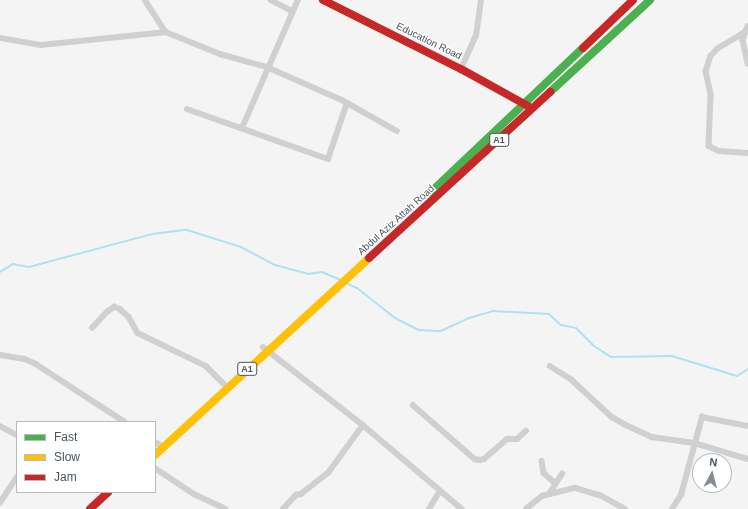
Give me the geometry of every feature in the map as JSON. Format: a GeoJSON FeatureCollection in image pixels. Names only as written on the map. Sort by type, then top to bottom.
{"type":"FeatureCollection","features":[{"type":"Feature","properties":{"kind":"main road","name":"Education Road"},"geometry":{"type":"LineString","coordinates":[[323,0],[461,69],[534,108]]}},
{"type":"Feature","properties":{"kind":"main road","name":"Abdul Aziz Attah Road"},"geometry":{"type":"LineString","coordinates":[[341,280],[633,0]]}},
{"type":"Feature","properties":{"kind":"main road","name":"Abdul Aziz Attah Road"},"geometry":{"type":"LineString","coordinates":[[156,454],[265,349],[534,108],[650,0]]}},
{"type":"Feature","properties":{"kind":"main road","name":"Abdul Aziz Attah Road"},"geometry":{"type":"LineString","coordinates":[[156,445],[265,349]]}},
{"type":"Feature","properties":{"kind":"main road"},"geometry":{"type":"LineString","coordinates":[[98,509],[115,493]]}},
{"type":"Feature","properties":{"kind":"main road"},"geometry":{"type":"LineString","coordinates":[[90,509],[103,494]]}},
{"type":"Feature","properties":{"kind":"street"},"geometry":{"type":"LineString","coordinates":[[145,0],[166,32]]}},
{"type":"Feature","properties":{"kind":"street"},"geometry":{"type":"LineString","coordinates":[[271,0],[292,11]]}},
{"type":"Feature","properties":{"kind":"street"},"geometry":{"type":"LineString","coordinates":[[242,128],[298,0]]}},
{"type":"Feature","properties":{"kind":"street"},"geometry":{"type":"LineString","coordinates":[[461,69],[476,36],[481,0]]}},
{"type":"Feature","properties":{"kind":"street"},"geometry":{"type":"LineString","coordinates":[[747,29],[743,40],[748,62]]}},
{"type":"Feature","properties":{"kind":"street"},"geometry":{"type":"LineString","coordinates":[[747,29],[718,49],[707,63],[706,71],[711,101],[707,141],[713,150],[748,153]]}},
{"type":"Feature","properties":{"kind":"street"},"geometry":{"type":"LineString","coordinates":[[0,38],[41,45],[166,32],[220,54],[267,68],[347,103],[397,131]]}},
{"type":"Feature","properties":{"kind":"street"},"geometry":{"type":"LineString","coordinates":[[187,109],[328,159],[347,103]]}},
{"type":"Feature","properties":{"kind":"street"},"geometry":{"type":"LineString","coordinates":[[92,328],[107,312],[114,307],[120,309],[129,317],[138,333],[206,366],[224,384]]}},
{"type":"Feature","properties":{"kind":"street"},"geometry":{"type":"LineString","coordinates":[[265,349],[363,425],[462,509]]}},
{"type":"Feature","properties":{"kind":"street"},"geometry":{"type":"LineString","coordinates":[[0,355],[25,359],[36,364],[123,421]]}},
{"type":"Feature","properties":{"kind":"street"},"geometry":{"type":"LineString","coordinates":[[550,366],[572,380],[612,417],[624,424],[652,437],[694,443],[748,459]]}},
{"type":"Feature","properties":{"kind":"street"},"geometry":{"type":"LineString","coordinates":[[413,405],[475,459],[484,459],[507,439],[517,439],[526,431]]}},
{"type":"Feature","properties":{"kind":"street"},"geometry":{"type":"LineString","coordinates":[[672,509],[681,495],[702,417],[748,426]]}},
{"type":"Feature","properties":{"kind":"street"},"geometry":{"type":"LineString","coordinates":[[284,509],[296,495],[301,494],[328,472],[363,425]]}},
{"type":"Feature","properties":{"kind":"street"},"geometry":{"type":"LineString","coordinates":[[0,426],[16,434]]}},
{"type":"Feature","properties":{"kind":"street"},"geometry":{"type":"LineString","coordinates":[[542,461],[544,473],[556,483]]}},
{"type":"Feature","properties":{"kind":"street"},"geometry":{"type":"LineString","coordinates":[[156,469],[194,494],[226,509]]}},
{"type":"Feature","properties":{"kind":"street"},"geometry":{"type":"LineString","coordinates":[[549,494],[562,474]]}},
{"type":"Feature","properties":{"kind":"street"},"geometry":{"type":"LineString","coordinates":[[0,503],[16,479]]}},
{"type":"Feature","properties":{"kind":"street"},"geometry":{"type":"LineString","coordinates":[[526,509],[532,502],[549,494],[581,489],[600,495],[625,509]]}},
{"type":"Feature","properties":{"kind":"street"},"geometry":{"type":"LineString","coordinates":[[429,509],[440,490]]}},
{"type":"Feature","properties":{"kind":"waterway"},"geometry":{"type":"LineString","coordinates":[[0,272],[13,264],[29,267],[152,234],[187,230],[241,247],[275,265],[308,274],[322,272],[341,280]]}},
{"type":"Feature","properties":{"kind":"waterway"},"geometry":{"type":"LineString","coordinates":[[348,284],[357,288],[395,318],[419,330],[441,331],[469,318],[493,311],[549,314],[561,325],[576,328],[594,346],[611,357],[672,356],[737,376],[748,369]]}},
{"type":"Feature","properties":{"kind":"traffic: fast"},"geometry":{"type":"LineString","coordinates":[[550,92],[650,0]]}},
{"type":"Feature","properties":{"kind":"traffic: fast"},"geometry":{"type":"LineString","coordinates":[[431,192],[583,48]]}},
{"type":"Feature","properties":{"kind":"traffic: slow"},"geometry":{"type":"LineString","coordinates":[[156,454],[369,258]]}},
{"type":"Feature","properties":{"kind":"traffic: jam"},"geometry":{"type":"LineString","coordinates":[[323,0],[461,69],[528,106]]}},
{"type":"Feature","properties":{"kind":"traffic: jam"},"geometry":{"type":"LineString","coordinates":[[583,48],[633,0]]}},
{"type":"Feature","properties":{"kind":"traffic: jam"},"geometry":{"type":"LineString","coordinates":[[369,258],[550,92]]}},
{"type":"Feature","properties":{"kind":"traffic: jam"},"geometry":{"type":"LineString","coordinates":[[90,509],[107,493]]}}]}
